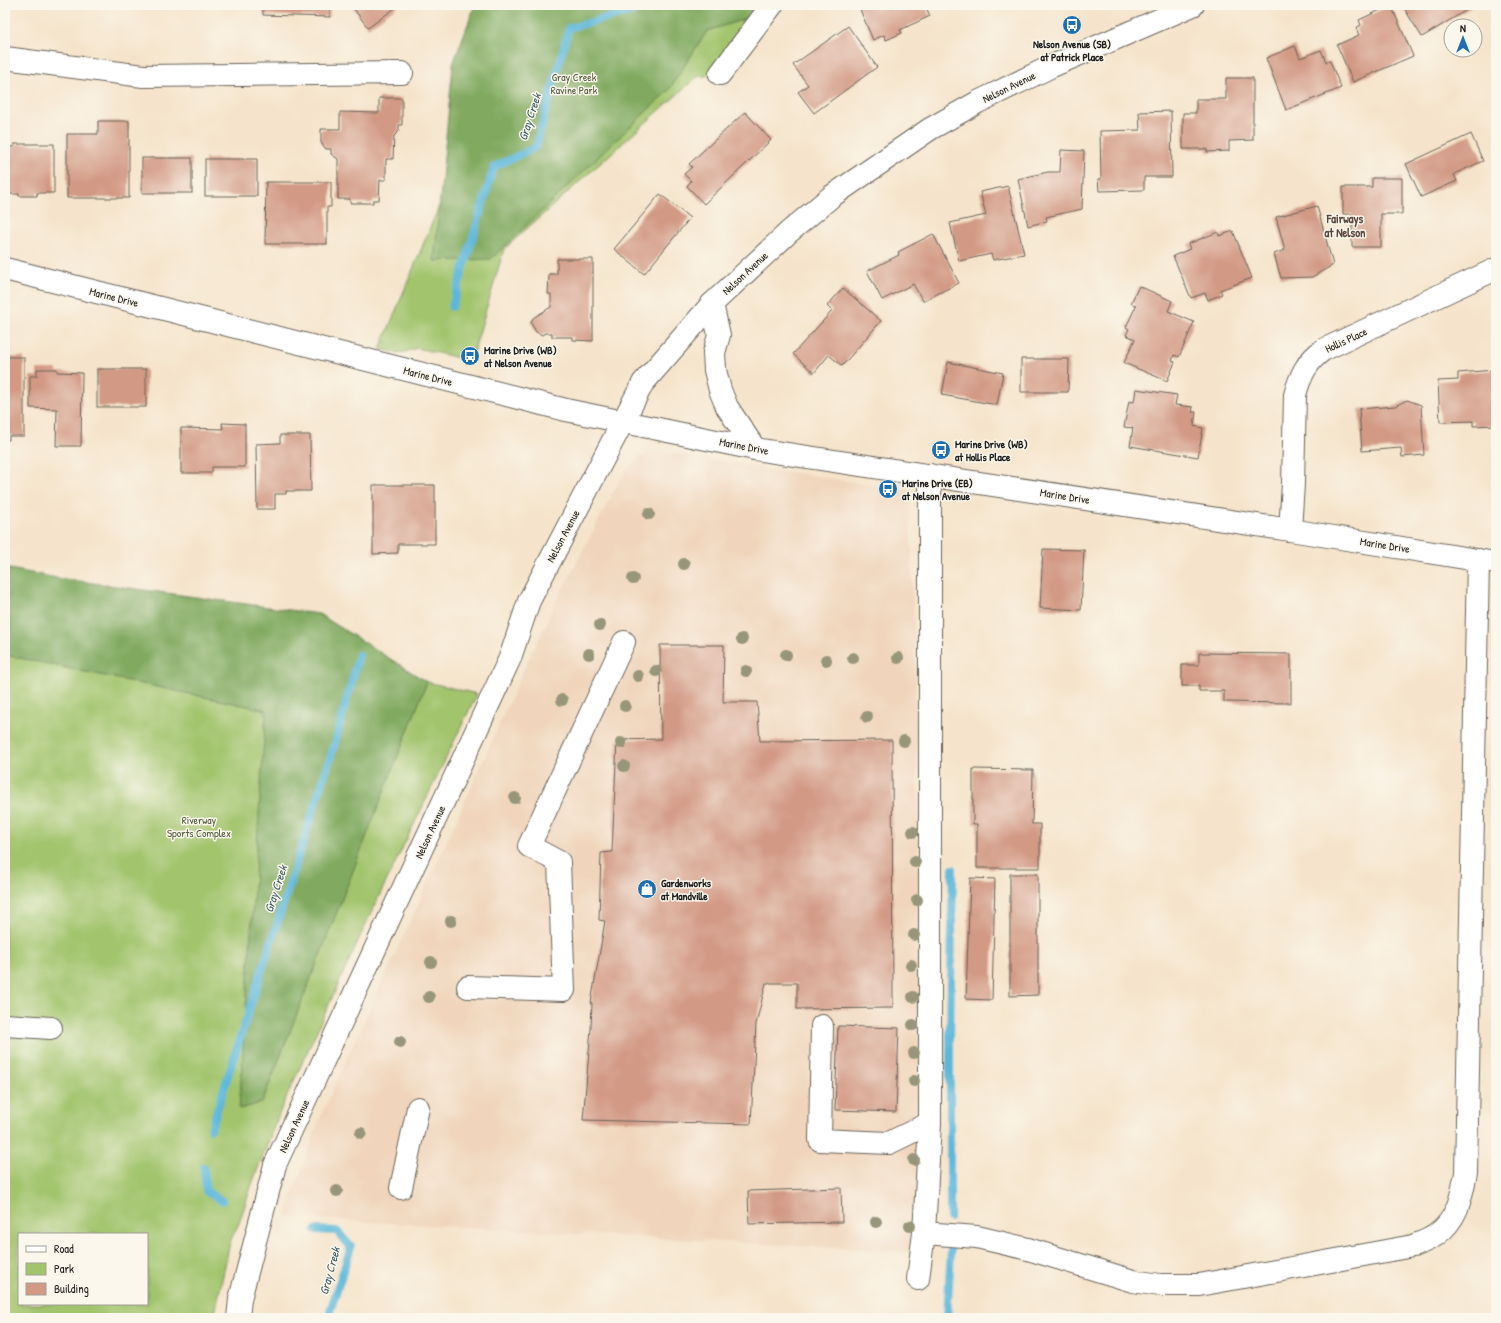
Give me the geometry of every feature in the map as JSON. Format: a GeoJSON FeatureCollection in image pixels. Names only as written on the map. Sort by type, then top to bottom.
{"type":"FeatureCollection","features":[{"type":"Feature","properties":{"kind":"street"},"geometry":{"type":"LineString","coordinates":[[720,74],[772,5]]}},
{"type":"Feature","properties":{"kind":"street","name":"Nelson Avenue"},"geometry":{"type":"LineString","coordinates":[[238,1318],[240,1299],[275,1166],[510,658],[529,601],[603,460],[621,421],[643,383],[712,304],[788,232],[832,196],[930,129],[978,102],[1050,67],[1193,5]]}},
{"type":"Feature","properties":{"kind":"street"},"geometry":{"type":"LineString","coordinates":[[5,58],[144,76],[402,73]]}},
{"type":"Feature","properties":{"kind":"street","name":"Marine Drive"},"geometry":{"type":"LineString","coordinates":[[5,269],[566,410],[755,449],[1487,561]]}},
{"type":"Feature","properties":{"kind":"street","name":"Hollis Place"},"geometry":{"type":"LineString","coordinates":[[1290,530],[1293,484],[1294,394],[1298,382],[1309,362],[1323,350],[1496,269]]}},
{"type":"Feature","properties":{"kind":"street"},"geometry":{"type":"LineString","coordinates":[[712,304],[719,335],[714,353],[715,370],[720,390],[727,407],[755,449]]}},
{"type":"Feature","properties":{"kind":"street"},"geometry":{"type":"LineString","coordinates":[[918,1279],[924,1233],[930,1123],[930,475]]}},
{"type":"Feature","properties":{"kind":"street"},"geometry":{"type":"LineString","coordinates":[[924,1233],[976,1237],[1028,1249],[1133,1281],[1160,1285],[1199,1285],[1413,1246],[1435,1236],[1452,1219],[1461,1202],[1466,1173],[1487,561]]}},
{"type":"Feature","properties":{"kind":"street"},"geometry":{"type":"LineString","coordinates":[[468,987],[564,990],[559,862],[529,846],[624,642]]}},
{"type":"Feature","properties":{"kind":"street"},"geometry":{"type":"LineString","coordinates":[[5,1025],[51,1028]]}},
{"type":"Feature","properties":{"kind":"street"},"geometry":{"type":"LineString","coordinates":[[822,1026],[820,1140],[889,1143],[930,1123]]}},
{"type":"Feature","properties":{"kind":"street"},"geometry":{"type":"LineString","coordinates":[[400,1188],[418,1108]]}},
{"type":"Feature","properties":{"kind":"shaded area"},"geometry":{"type":"Polygon","coordinates":[[[653,452],[672,453],[909,491],[915,655],[927,1253],[285,1217],[321,1115],[443,850],[523,671],[559,596],[627,468],[640,457],[653,452]]]}},
{"type":"Feature","properties":{"kind":"green space","name":"Gray Creek Ravine Park"},"geometry":{"type":"Polygon","coordinates":[[[475,5],[757,5],[748,18],[707,31],[669,90],[491,259],[434,261],[453,64],[475,5]]]}},
{"type":"Feature","properties":{"kind":"green space","name":"Gray Creek Ravine Park"},"geometry":{"type":"Polygon","coordinates":[[[522,5],[772,5],[720,74],[697,77],[504,249],[471,361],[417,348],[397,353],[380,349],[522,5]]]}},
{"type":"Feature","properties":{"kind":"green space"},"geometry":{"type":"Polygon","coordinates":[[[5,568],[57,578],[319,614],[427,682],[262,1103],[239,1109],[266,710],[5,655],[5,568]]]}},
{"type":"Feature","properties":{"kind":"green space","name":"Riverway Sports Complex"},"geometry":{"type":"Polygon","coordinates":[[[5,581],[477,694],[370,915],[281,1109],[253,1181],[239,1223],[230,1242],[214,1318],[5,1318],[5,581]]]}},
{"type":"Feature","properties":{"kind":"building"},"geometry":{"type":"Polygon","coordinates":[[[263,5],[330,5],[330,17],[263,15],[263,5]]]}},
{"type":"Feature","properties":{"kind":"building"},"geometry":{"type":"Polygon","coordinates":[[[351,5],[399,5],[368,28],[351,5]]]}},
{"type":"Feature","properties":{"kind":"building"},"geometry":{"type":"Polygon","coordinates":[[[858,5],[925,5],[930,16],[900,30],[902,33],[886,40],[884,35],[873,40],[858,5]]]}},
{"type":"Feature","properties":{"kind":"building"},"geometry":{"type":"Polygon","coordinates":[[[1391,5],[1413,56],[1353,82],[1337,45],[1359,35],[1356,28],[1361,25],[1359,20],[1391,5]]]}},
{"type":"Feature","properties":{"kind":"building"},"geometry":{"type":"Polygon","coordinates":[[[1402,5],[1475,5],[1453,18],[1443,18],[1443,24],[1422,37],[1402,5]]]}},
{"type":"Feature","properties":{"kind":"building"},"geometry":{"type":"Polygon","coordinates":[[[848,26],[877,67],[814,113],[798,92],[808,85],[793,65],[848,26]]]}},
{"type":"Feature","properties":{"kind":"building"},"geometry":{"type":"Polygon","coordinates":[[[1295,46],[1300,58],[1321,50],[1326,62],[1330,61],[1341,88],[1286,110],[1266,58],[1295,46]]]}},
{"type":"Feature","properties":{"kind":"building"},"geometry":{"type":"Polygon","coordinates":[[[1226,78],[1253,78],[1253,140],[1229,141],[1229,151],[1207,152],[1207,149],[1183,149],[1183,113],[1196,113],[1196,99],[1226,99],[1226,78]]]}},
{"type":"Feature","properties":{"kind":"building"},"geometry":{"type":"Polygon","coordinates":[[[379,98],[402,98],[402,125],[399,125],[399,131],[394,136],[393,159],[386,159],[386,180],[380,180],[379,200],[373,200],[373,203],[350,203],[350,199],[338,199],[338,159],[331,154],[331,149],[326,149],[321,143],[321,129],[340,129],[340,112],[379,113],[379,98]]]}},
{"type":"Feature","properties":{"kind":"building"},"geometry":{"type":"Polygon","coordinates":[[[1171,111],[1172,177],[1144,177],[1144,190],[1099,191],[1098,179],[1101,179],[1100,131],[1140,130],[1139,112],[1171,111]]]}},
{"type":"Feature","properties":{"kind":"building"},"geometry":{"type":"Polygon","coordinates":[[[745,112],[771,140],[704,204],[687,186],[691,181],[684,174],[692,167],[689,164],[745,112]]]}},
{"type":"Feature","properties":{"kind":"building"},"geometry":{"type":"Polygon","coordinates":[[[98,121],[129,121],[129,198],[67,198],[67,134],[98,134],[98,121]]]}},
{"type":"Feature","properties":{"kind":"building"},"geometry":{"type":"Polygon","coordinates":[[[1471,134],[1483,161],[1454,174],[1457,181],[1421,197],[1406,164],[1471,134]]]}},
{"type":"Feature","properties":{"kind":"building"},"geometry":{"type":"Polygon","coordinates":[[[14,144],[54,144],[54,193],[37,193],[37,196],[5,194],[5,147],[14,147],[14,144]]]}},
{"type":"Feature","properties":{"kind":"building"},"geometry":{"type":"Polygon","coordinates":[[[1061,150],[1084,151],[1082,209],[1046,217],[1047,221],[1028,226],[1018,179],[1048,172],[1060,172],[1061,150]]]}},
{"type":"Feature","properties":{"kind":"building"},"geometry":{"type":"Polygon","coordinates":[[[142,158],[192,158],[192,193],[142,193],[142,158]]]}},
{"type":"Feature","properties":{"kind":"building"},"geometry":{"type":"Polygon","coordinates":[[[205,159],[257,159],[257,196],[205,196],[205,159]]]}},
{"type":"Feature","properties":{"kind":"building"},"geometry":{"type":"Polygon","coordinates":[[[1372,178],[1402,178],[1402,214],[1381,214],[1381,247],[1352,247],[1352,214],[1343,214],[1343,187],[1372,187],[1372,178]]]}},
{"type":"Feature","properties":{"kind":"building"},"geometry":{"type":"Polygon","coordinates":[[[266,182],[331,182],[331,207],[327,207],[327,244],[265,244],[266,182]]]}},
{"type":"Feature","properties":{"kind":"building"},"geometry":{"type":"Polygon","coordinates":[[[1008,186],[1024,254],[993,260],[991,254],[959,261],[950,223],[986,215],[980,192],[1008,186]]]}},
{"type":"Feature","properties":{"kind":"building"},"geometry":{"type":"Polygon","coordinates":[[[660,194],[690,218],[644,274],[614,249],[660,194]]]}},
{"type":"Feature","properties":{"kind":"building"},"geometry":{"type":"Polygon","coordinates":[[[1317,206],[1333,265],[1312,277],[1281,278],[1274,254],[1285,250],[1276,217],[1317,206]]]}},
{"type":"Feature","properties":{"kind":"building"},"geometry":{"type":"Polygon","coordinates":[[[1233,231],[1252,278],[1220,290],[1222,294],[1208,300],[1205,293],[1191,298],[1173,256],[1190,249],[1188,244],[1218,232],[1219,236],[1233,231]]]}},
{"type":"Feature","properties":{"kind":"building"},"geometry":{"type":"Polygon","coordinates":[[[933,234],[959,283],[923,301],[913,284],[882,300],[867,271],[899,255],[898,252],[933,234]]]}},
{"type":"Feature","properties":{"kind":"building"},"geometry":{"type":"Polygon","coordinates":[[[557,259],[593,259],[593,341],[573,340],[573,337],[552,337],[552,333],[545,333],[542,335],[536,332],[531,323],[533,318],[551,307],[551,294],[548,294],[549,274],[557,274],[557,259]]]}},
{"type":"Feature","properties":{"kind":"building"},"geometry":{"type":"Polygon","coordinates":[[[1139,286],[1172,301],[1168,311],[1194,322],[1179,357],[1174,355],[1172,361],[1175,362],[1167,381],[1124,363],[1135,339],[1126,335],[1129,329],[1126,327],[1136,306],[1131,303],[1139,286]]]}},
{"type":"Feature","properties":{"kind":"building"},"geometry":{"type":"Polygon","coordinates":[[[843,288],[881,321],[842,366],[829,355],[814,373],[793,354],[832,311],[827,306],[843,288]]]}},
{"type":"Feature","properties":{"kind":"building"},"geometry":{"type":"Polygon","coordinates":[[[5,357],[24,357],[24,436],[9,436],[9,440],[5,440],[5,357]]]}},
{"type":"Feature","properties":{"kind":"building"},"geometry":{"type":"Polygon","coordinates":[[[1021,359],[1069,359],[1068,392],[1021,392],[1021,359]]]}},
{"type":"Feature","properties":{"kind":"building"},"geometry":{"type":"Polygon","coordinates":[[[948,362],[1003,373],[997,405],[942,395],[948,362]]]}},
{"type":"Feature","properties":{"kind":"building"},"geometry":{"type":"Polygon","coordinates":[[[37,369],[57,369],[57,372],[82,373],[81,446],[56,446],[57,409],[30,408],[30,376],[37,376],[37,369]]]}},
{"type":"Feature","properties":{"kind":"building"},"geometry":{"type":"Polygon","coordinates":[[[97,369],[146,369],[146,407],[97,407],[97,369]]]}},
{"type":"Feature","properties":{"kind":"building"},"geometry":{"type":"Polygon","coordinates":[[[1494,370],[1496,425],[1473,426],[1473,421],[1440,422],[1438,381],[1458,380],[1458,373],[1494,370]]]}},
{"type":"Feature","properties":{"kind":"building"},"geometry":{"type":"Polygon","coordinates":[[[1136,389],[1177,395],[1175,405],[1193,407],[1192,412],[1196,412],[1194,426],[1203,428],[1198,457],[1130,446],[1133,428],[1124,427],[1129,401],[1134,402],[1136,389]]]}},
{"type":"Feature","properties":{"kind":"building"},"geometry":{"type":"Polygon","coordinates":[[[1407,400],[1421,405],[1424,455],[1402,457],[1401,448],[1362,451],[1359,409],[1395,406],[1407,400]]]}},
{"type":"Feature","properties":{"kind":"building"},"geometry":{"type":"Polygon","coordinates":[[[222,423],[245,424],[245,467],[212,467],[212,473],[181,473],[181,428],[223,429],[222,423]]]}},
{"type":"Feature","properties":{"kind":"building"},"geometry":{"type":"Polygon","coordinates":[[[280,435],[310,435],[311,491],[286,491],[286,494],[275,494],[275,509],[257,509],[256,444],[280,443],[280,435]]]}},
{"type":"Feature","properties":{"kind":"building"},"geometry":{"type":"Polygon","coordinates":[[[373,485],[435,485],[435,544],[398,544],[398,553],[373,554],[373,485]]]}},
{"type":"Feature","properties":{"kind":"building"},"geometry":{"type":"Polygon","coordinates":[[[1043,549],[1084,550],[1081,610],[1040,608],[1043,549]]]}},
{"type":"Feature","properties":{"kind":"building"},"geometry":{"type":"Polygon","coordinates":[[[660,645],[724,645],[723,702],[757,702],[760,741],[892,740],[893,1008],[797,1009],[797,983],[766,983],[756,1024],[751,1124],[583,1120],[591,1029],[591,1003],[605,921],[599,920],[601,853],[612,852],[617,740],[661,739],[660,645]]]}},
{"type":"Feature","properties":{"kind":"building"},"geometry":{"type":"Polygon","coordinates":[[[1199,653],[1291,654],[1291,703],[1224,702],[1224,691],[1199,691],[1199,686],[1182,686],[1182,665],[1199,665],[1199,653]]]}},
{"type":"Feature","properties":{"kind":"building"},"geometry":{"type":"Polygon","coordinates":[[[973,769],[1033,770],[1032,824],[1040,824],[1040,868],[977,868],[977,824],[973,824],[973,769]]]}},
{"type":"Feature","properties":{"kind":"building"},"geometry":{"type":"Polygon","coordinates":[[[1010,874],[1038,874],[1038,995],[1010,996],[1010,874]]]}},
{"type":"Feature","properties":{"kind":"building"},"geometry":{"type":"Polygon","coordinates":[[[970,878],[995,879],[992,1000],[966,999],[970,878]]]}},
{"type":"Feature","properties":{"kind":"building"},"geometry":{"type":"Polygon","coordinates":[[[838,1026],[899,1028],[896,1112],[835,1110],[838,1026]]]}},
{"type":"Feature","properties":{"kind":"building"},"geometry":{"type":"Polygon","coordinates":[[[841,1188],[842,1222],[749,1224],[748,1191],[841,1188]]]}},
{"type":"Feature","properties":{"kind":"waterway","name":"Gray Creek"},"geometry":{"type":"LineString","coordinates":[[452,307],[494,167],[536,147],[569,28],[633,11],[638,5]]}},
{"type":"Feature","properties":{"kind":"waterway","name":"Gray Creek"},"geometry":{"type":"LineString","coordinates":[[211,1129],[335,743],[359,655]]}},
{"type":"Feature","properties":{"kind":"waterway"},"geometry":{"type":"LineString","coordinates":[[950,1218],[950,1037],[953,869]]}},
{"type":"Feature","properties":{"kind":"waterway","name":"Gray Creek"},"geometry":{"type":"LineString","coordinates":[[204,1167],[206,1191],[222,1201]]}},
{"type":"Feature","properties":{"kind":"waterway","name":"Gray Creek"},"geometry":{"type":"LineString","coordinates":[[316,1230],[337,1231],[351,1247],[330,1311],[330,1318]]}},
{"type":"Feature","properties":{"kind":"waterway"},"geometry":{"type":"LineString","coordinates":[[947,1318],[951,1250]]}},
{"type":"Feature","properties":{"kind":"place","name":"Nelson Avenue (SB) at Patrick Place"},"geometry":{"type":"Point","coordinates":[1072,25]}},
{"type":"Feature","properties":{"kind":"place","name":"Marine Drive (WB) at Nelson Avenue"},"geometry":{"type":"Point","coordinates":[470,356]}},
{"type":"Feature","properties":{"kind":"place","name":"Marine Drive (WB) at Hollis Place"},"geometry":{"type":"Point","coordinates":[941,450]}},
{"type":"Feature","properties":{"kind":"place","name":"Marine Drive (EB) at Nelson Avenue"},"geometry":{"type":"Point","coordinates":[888,489]}},
{"type":"Feature","properties":{"kind":"place","name":"Gardenworks at Mandville"},"geometry":{"type":"Point","coordinates":[647,889]}},
{"type":"Feature","properties":{"kind":"district","name":"Fairways at Nelson"},"geometry":{"type":"Point","coordinates":[1345,226]}}]}
